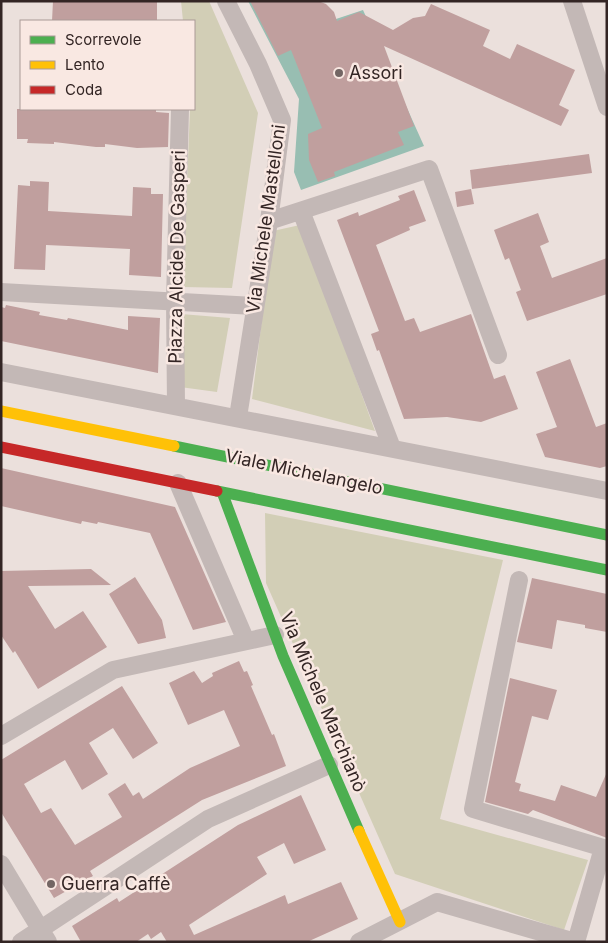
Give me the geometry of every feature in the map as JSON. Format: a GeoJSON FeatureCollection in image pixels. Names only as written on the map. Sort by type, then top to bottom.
{"type":"FeatureCollection","features":[{"type":"Feature","properties":{"kind":"street","name":"Via Michele Mastelloni"},"geometry":{"type":"LineString","coordinates":[[226,1],[258,64],[282,120],[269,221],[254,306],[238,417]]}},
{"type":"Feature","properties":{"kind":"street"},"geometry":{"type":"LineString","coordinates":[[572,1],[607,107]]}},
{"type":"Feature","properties":{"kind":"street","name":"Piazza Alcide De Gasperi"},"geometry":{"type":"LineString","coordinates":[[176,405],[175,301],[180,110]]}},
{"type":"Feature","properties":{"kind":"street"},"geometry":{"type":"LineString","coordinates":[[269,221],[429,169],[498,355]]}},
{"type":"Feature","properties":{"kind":"street"},"geometry":{"type":"LineString","coordinates":[[301,211],[392,448]]}},
{"type":"Feature","properties":{"kind":"street"},"geometry":{"type":"LineString","coordinates":[[1,292],[254,306]]}},
{"type":"Feature","properties":{"kind":"street"},"geometry":{"type":"LineString","coordinates":[[1,372],[238,417],[607,491]]}},
{"type":"Feature","properties":{"kind":"street","name":"Viale Michelangelo"},"geometry":{"type":"LineString","coordinates":[[1,411],[607,535]]}},
{"type":"Feature","properties":{"kind":"street","name":"Viale Michelangelo"},"geometry":{"type":"LineString","coordinates":[[1,446],[607,570]]}},
{"type":"Feature","properties":{"kind":"street"},"geometry":{"type":"LineString","coordinates":[[178,483],[246,641]]}},
{"type":"Feature","properties":{"kind":"street","name":"Via Michele Marchianò"},"geometry":{"type":"LineString","coordinates":[[222,492],[275,634],[329,765],[400,922]]}},
{"type":"Feature","properties":{"kind":"street"},"geometry":{"type":"LineString","coordinates":[[359,942],[437,902],[575,942],[605,848],[473,809],[519,580]]}},
{"type":"Feature","properties":{"kind":"street"},"geometry":{"type":"LineString","coordinates":[[1,736],[113,670],[275,634]]}},
{"type":"Feature","properties":{"kind":"street"},"geometry":{"type":"LineString","coordinates":[[21,942],[44,936],[208,820],[329,765]]}},
{"type":"Feature","properties":{"kind":"street"},"geometry":{"type":"LineString","coordinates":[[1,864],[44,936]]}},
{"type":"Feature","properties":{"kind":"shaded area"},"geometry":{"type":"Polygon","coordinates":[[[181,1],[209,1],[258,113],[232,288],[183,287],[190,110],[195,110],[195,20],[183,20],[181,1]]]}},
{"type":"Feature","properties":{"kind":"shaded area","name":"Assori"},"geometry":{"type":"Polygon","coordinates":[[[248,1],[306,1],[336,19],[363,10],[424,146],[301,190],[294,172],[299,99],[248,1]]]}},
{"type":"Feature","properties":{"kind":"shaded area"},"geometry":{"type":"Polygon","coordinates":[[[300,225],[375,431],[252,399],[273,231],[300,225]]]}},
{"type":"Feature","properties":{"kind":"shaded area"},"geometry":{"type":"Polygon","coordinates":[[[181,314],[230,318],[217,392],[180,387],[181,314]]]}},
{"type":"Feature","properties":{"kind":"shaded area"},"geometry":{"type":"Polygon","coordinates":[[[265,513],[503,560],[440,819],[588,860],[564,930],[395,874],[266,583],[265,513]]]}},
{"type":"Feature","properties":{"kind":"building"},"geometry":{"type":"Polygon","coordinates":[[[53,1],[157,1],[157,20],[52,20],[53,1]]]}},
{"type":"Feature","properties":{"kind":"building"},"geometry":{"type":"Polygon","coordinates":[[[250,1],[318,1],[326,4],[334,12],[337,21],[359,12],[393,30],[413,18],[425,16],[431,4],[490,30],[483,46],[510,59],[517,44],[575,70],[559,105],[569,110],[561,126],[384,46],[414,126],[398,132],[404,145],[334,172],[335,176],[318,182],[309,160],[308,134],[322,128],[291,50],[278,56],[250,1]]]}},
{"type":"Feature","properties":{"kind":"building"},"geometry":{"type":"Polygon","coordinates":[[[17,109],[156,110],[156,112],[169,113],[168,147],[137,148],[105,144],[105,147],[96,147],[54,142],[54,144],[27,143],[28,139],[17,139],[17,109]]]}},
{"type":"Feature","properties":{"kind":"building"},"geometry":{"type":"Polygon","coordinates":[[[589,154],[592,173],[472,189],[470,170],[589,154]]]}},
{"type":"Feature","properties":{"kind":"building"},"geometry":{"type":"Polygon","coordinates":[[[30,181],[49,182],[48,211],[132,216],[133,187],[151,188],[151,194],[163,194],[161,277],[129,275],[130,249],[46,245],[45,270],[14,269],[18,185],[30,186],[30,181]]]}},
{"type":"Feature","properties":{"kind":"building"},"geometry":{"type":"Polygon","coordinates":[[[471,189],[474,204],[457,207],[455,192],[471,189]]]}},
{"type":"Feature","properties":{"kind":"building"},"geometry":{"type":"Polygon","coordinates":[[[414,190],[426,221],[409,227],[410,230],[376,245],[405,321],[414,318],[420,332],[471,314],[494,379],[505,375],[518,409],[481,422],[447,417],[404,419],[379,350],[377,351],[371,334],[379,331],[337,220],[358,212],[359,216],[400,200],[398,196],[414,190]]]}},
{"type":"Feature","properties":{"kind":"building"},"geometry":{"type":"Polygon","coordinates":[[[538,213],[549,242],[540,246],[552,278],[607,258],[607,294],[527,321],[516,292],[521,290],[509,258],[505,260],[494,230],[538,213]]]}},
{"type":"Feature","properties":{"kind":"building"},"geometry":{"type":"Polygon","coordinates":[[[6,305],[40,312],[39,315],[67,320],[68,318],[128,330],[128,316],[160,318],[158,373],[1,341],[1,307],[5,308],[6,305]]]}},
{"type":"Feature","properties":{"kind":"building"},"geometry":{"type":"Polygon","coordinates":[[[570,359],[596,427],[607,423],[607,466],[600,468],[545,457],[536,434],[557,427],[536,372],[570,359]]]}},
{"type":"Feature","properties":{"kind":"building"},"geometry":{"type":"Polygon","coordinates":[[[1,468],[175,507],[226,622],[193,630],[150,533],[98,522],[97,524],[82,521],[81,524],[1,506],[1,468]]]}},
{"type":"Feature","properties":{"kind":"building"},"geometry":{"type":"Polygon","coordinates":[[[91,569],[111,585],[28,586],[55,629],[83,611],[107,647],[38,689],[15,651],[13,653],[1,635],[1,571],[91,569]]]}},
{"type":"Feature","properties":{"kind":"building"},"geometry":{"type":"Polygon","coordinates":[[[135,577],[162,620],[166,638],[138,644],[109,594],[135,577]]]}},
{"type":"Feature","properties":{"kind":"building"},"geometry":{"type":"Polygon","coordinates":[[[532,578],[607,594],[607,632],[585,628],[585,625],[557,620],[552,649],[517,642],[532,578]]]}},
{"type":"Feature","properties":{"kind":"building"},"geometry":{"type":"Polygon","coordinates":[[[239,661],[244,672],[247,671],[253,685],[251,686],[272,735],[274,734],[286,766],[202,800],[90,871],[93,876],[54,898],[1,812],[1,760],[122,686],[158,743],[133,759],[113,728],[89,743],[108,774],[82,790],[65,760],[24,784],[41,813],[51,808],[75,845],[122,817],[108,794],[125,783],[133,796],[139,792],[143,799],[190,768],[240,746],[224,710],[188,725],[169,683],[194,671],[202,683],[213,676],[212,673],[239,661]]]}},
{"type":"Feature","properties":{"kind":"building"},"geometry":{"type":"Polygon","coordinates":[[[510,678],[557,690],[548,720],[532,716],[515,782],[521,784],[519,791],[555,801],[561,785],[596,797],[607,772],[607,838],[533,810],[528,814],[485,802],[510,678]]]}},
{"type":"Feature","properties":{"kind":"building"},"geometry":{"type":"Polygon","coordinates":[[[301,795],[326,850],[294,864],[284,843],[257,857],[267,874],[189,925],[194,935],[285,895],[288,904],[341,882],[358,919],[307,942],[167,942],[161,932],[151,939],[148,934],[136,942],[81,942],[72,926],[117,898],[119,902],[238,825],[301,795]]]}},
{"type":"Feature","properties":{"kind":"traffic: fast"},"geometry":{"type":"LineString","coordinates":[[174,446],[607,535]]}},
{"type":"Feature","properties":{"kind":"traffic: fast"},"geometry":{"type":"LineString","coordinates":[[217,491],[607,570]]}},
{"type":"Feature","properties":{"kind":"traffic: fast"},"geometry":{"type":"LineString","coordinates":[[222,492],[283,656],[359,831]]}},
{"type":"Feature","properties":{"kind":"traffic: slow"},"geometry":{"type":"LineString","coordinates":[[1,411],[174,446]]}},
{"type":"Feature","properties":{"kind":"traffic: slow"},"geometry":{"type":"LineString","coordinates":[[359,831],[400,922]]}},
{"type":"Feature","properties":{"kind":"traffic: jam"},"geometry":{"type":"LineString","coordinates":[[1,447],[217,491]]}},
{"type":"Feature","properties":{"kind":"place","name":"Assori"},"geometry":{"type":"Point","coordinates":[339,73]}},
{"type":"Feature","properties":{"kind":"place","name":"Guerra Caffè"},"geometry":{"type":"Point","coordinates":[51,884]}}]}
